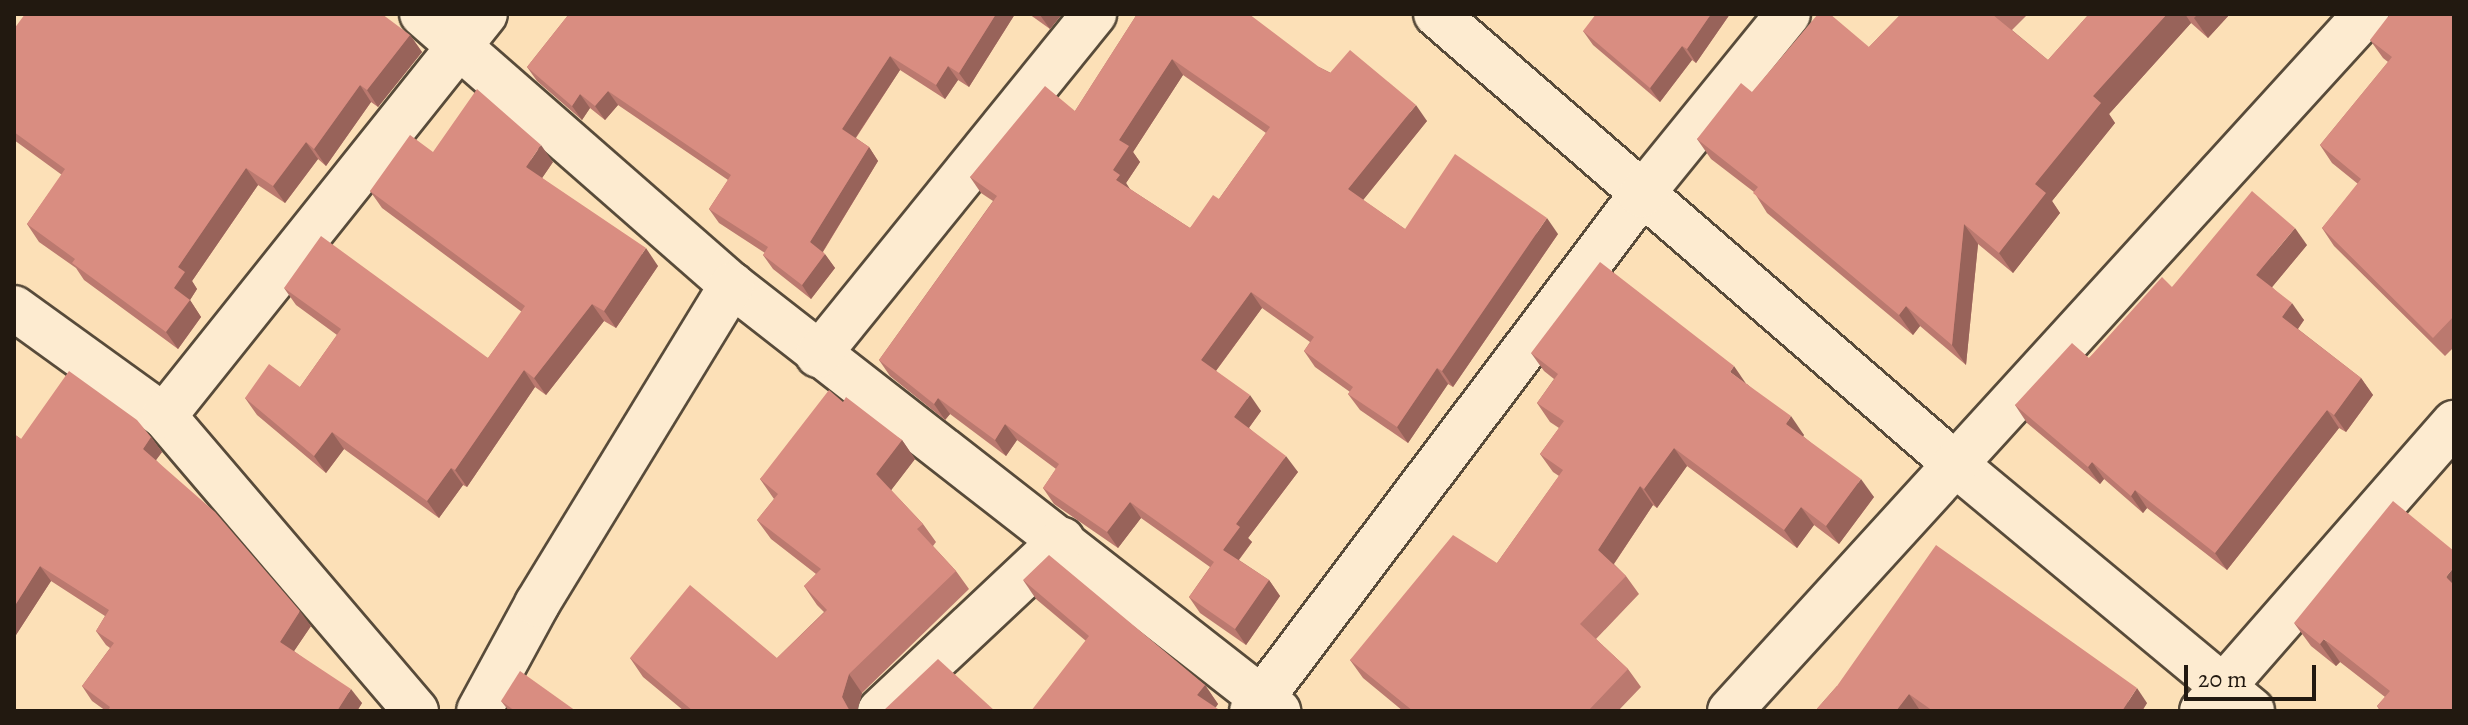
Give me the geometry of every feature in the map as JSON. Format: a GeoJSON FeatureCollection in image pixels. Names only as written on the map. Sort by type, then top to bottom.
{"type":"FeatureCollection","features":[{"type":"Feature","properties":{"kind":"street"},"geometry":{"type":"LineString","coordinates":[[422,14],[473,29],[732,285],[818,355],[1062,540],[1265,706],[1641,195],[1788,14]]}},
{"type":"Feature","properties":{"kind":"street"},"geometry":{"type":"LineString","coordinates":[[818,355],[1094,14]]}},
{"type":"Feature","properties":{"kind":"street"},"geometry":{"type":"LineString","coordinates":[[1436,14],[2226,703],[2454,423]]}},
{"type":"Feature","properties":{"kind":"street"},"geometry":{"type":"LineString","coordinates":[[1730,711],[2366,14]]}},
{"type":"Feature","properties":{"kind":"street"},"geometry":{"type":"LineString","coordinates":[[164,416],[473,29]]}},
{"type":"Feature","properties":{"kind":"street"},"geometry":{"type":"LineString","coordinates":[[479,711],[537,604],[732,285]]}},
{"type":"Feature","properties":{"kind":"street"},"geometry":{"type":"LineString","coordinates":[[14,308],[164,416],[416,711]]}},
{"type":"Feature","properties":{"kind":"street"},"geometry":{"type":"LineString","coordinates":[[880,711],[1062,540]]}},
{"type":"Feature","properties":{"kind":"building"},"geometry":{"type":"Polygon","coordinates":[[[25,14],[382,14],[410,35],[367,90],[360,85],[314,149],[306,142],[273,186],[246,168],[178,267],[185,272],[174,288],[190,300],[166,332],[72,263],[75,259],[27,224],[65,169],[14,132],[14,29],[25,14]]]}},
{"type":"Feature","properties":{"kind":"building"},"geometry":{"type":"Polygon","coordinates":[[[569,14],[996,14],[959,73],[948,66],[936,85],[890,56],[842,129],[869,147],[810,242],[825,254],[802,285],[763,255],[768,247],[709,209],[731,175],[608,91],[595,106],[580,94],[572,106],[527,67],[569,14]]]}},
{"type":"Feature","properties":{"kind":"building"},"geometry":{"type":"Polygon","coordinates":[[[1137,14],[1249,14],[1330,73],[1350,50],[1416,105],[1348,189],[1405,229],[1455,154],[1547,218],[1442,371],[1437,368],[1397,427],[1348,394],[1353,387],[1304,351],[1314,337],[1251,292],[1201,360],[1250,395],[1234,417],[1286,456],[1236,524],[1240,527],[1223,550],[1269,580],[1235,629],[1189,597],[1214,562],[1130,502],[1107,532],[1043,488],[1059,464],[1005,424],[995,440],[938,398],[934,404],[879,360],[997,196],[970,177],[1045,86],[1075,111],[1137,14]],[[1172,59],[1119,140],[1129,146],[1113,170],[1120,175],[1116,180],[1190,228],[1213,195],[1219,199],[1270,127],[1172,59]]]}},
{"type":"Feature","properties":{"kind":"building"},"geometry":{"type":"Polygon","coordinates":[[[1596,14],[1711,14],[1687,49],[1682,46],[1650,88],[1583,31],[1596,14]]]}},
{"type":"Feature","properties":{"kind":"building"},"geometry":{"type":"Polygon","coordinates":[[[1818,14],[1830,14],[1869,47],[1901,14],[1995,14],[2048,60],[2089,14],[2167,14],[2093,96],[2101,103],[2035,184],[2046,193],[1999,253],[1964,224],[1952,345],[1906,306],[1899,315],[1753,193],[1758,187],[1697,139],[1741,83],[1752,92],[1818,14]]]}},
{"type":"Feature","properties":{"kind":"building"},"geometry":{"type":"Polygon","coordinates":[[[2390,14],[2454,14],[2454,316],[2433,338],[2322,228],[2361,179],[2320,145],[2392,57],[2370,40],[2390,14]]]}},
{"type":"Feature","properties":{"kind":"building"},"geometry":{"type":"Polygon","coordinates":[[[477,89],[541,145],[526,167],[646,248],[604,311],[592,304],[534,378],[524,370],[455,470],[451,468],[427,501],[332,432],[314,456],[245,398],[269,364],[300,387],[341,329],[284,288],[321,236],[488,358],[525,306],[370,191],[410,135],[433,152],[477,89]]]}},
{"type":"Feature","properties":{"kind":"building"},"geometry":{"type":"Polygon","coordinates":[[[2252,191],[2295,228],[2256,275],[2292,303],[2282,317],[2361,378],[2334,415],[2327,410],[2215,553],[2135,490],[2131,496],[2092,462],[2088,467],[2015,405],[2072,343],[2089,358],[2162,277],[2172,287],[2252,191]]]}},
{"type":"Feature","properties":{"kind":"building"},"geometry":{"type":"Polygon","coordinates":[[[1600,262],[1734,366],[1730,372],[1791,416],[1786,424],[1861,479],[1826,526],[1801,507],[1784,530],[1674,448],[1644,489],[1640,486],[1598,550],[1626,576],[1580,624],[1628,669],[1588,711],[1413,711],[1350,660],[1453,535],[1497,563],[1563,470],[1540,454],[1564,421],[1537,403],[1558,374],[1531,353],[1600,262]]]}},
{"type":"Feature","properties":{"kind":"building"},"geometry":{"type":"Polygon","coordinates":[[[69,371],[137,420],[151,437],[143,449],[215,512],[300,611],[280,642],[351,689],[337,711],[108,711],[110,707],[82,686],[114,643],[96,631],[109,610],[40,566],[14,607],[14,434],[21,439],[69,371]]]}},
{"type":"Feature","properties":{"kind":"building"},"geometry":{"type":"Polygon","coordinates":[[[829,390],[843,402],[846,397],[902,440],[876,474],[923,524],[917,529],[956,571],[849,674],[842,697],[849,710],[853,711],[693,711],[630,658],[690,585],[777,658],[827,610],[804,586],[821,569],[757,520],[778,494],[760,479],[829,390]]]}},
{"type":"Feature","properties":{"kind":"building"},"geometry":{"type":"Polygon","coordinates":[[[2393,501],[2454,551],[2454,567],[2446,577],[2454,585],[2454,711],[2382,711],[2377,706],[2390,691],[2324,639],[2320,644],[2294,623],[2393,501]]]}},
{"type":"Feature","properties":{"kind":"building"},"geometry":{"type":"Polygon","coordinates":[[[1936,545],[2137,688],[2122,711],[1933,711],[1909,694],[1896,711],[1815,711],[1837,686],[1936,545]]]}},
{"type":"Feature","properties":{"kind":"building"},"geometry":{"type":"Polygon","coordinates":[[[1049,555],[1205,685],[1197,695],[1221,711],[1031,711],[1089,636],[1023,580],[1049,555]]]}},
{"type":"Feature","properties":{"kind":"building"},"geometry":{"type":"Polygon","coordinates":[[[938,659],[995,711],[883,711],[938,659]]]}},
{"type":"Feature","properties":{"kind":"building"},"geometry":{"type":"Polygon","coordinates":[[[520,671],[576,711],[515,711],[501,701],[520,671]]]}}]}
